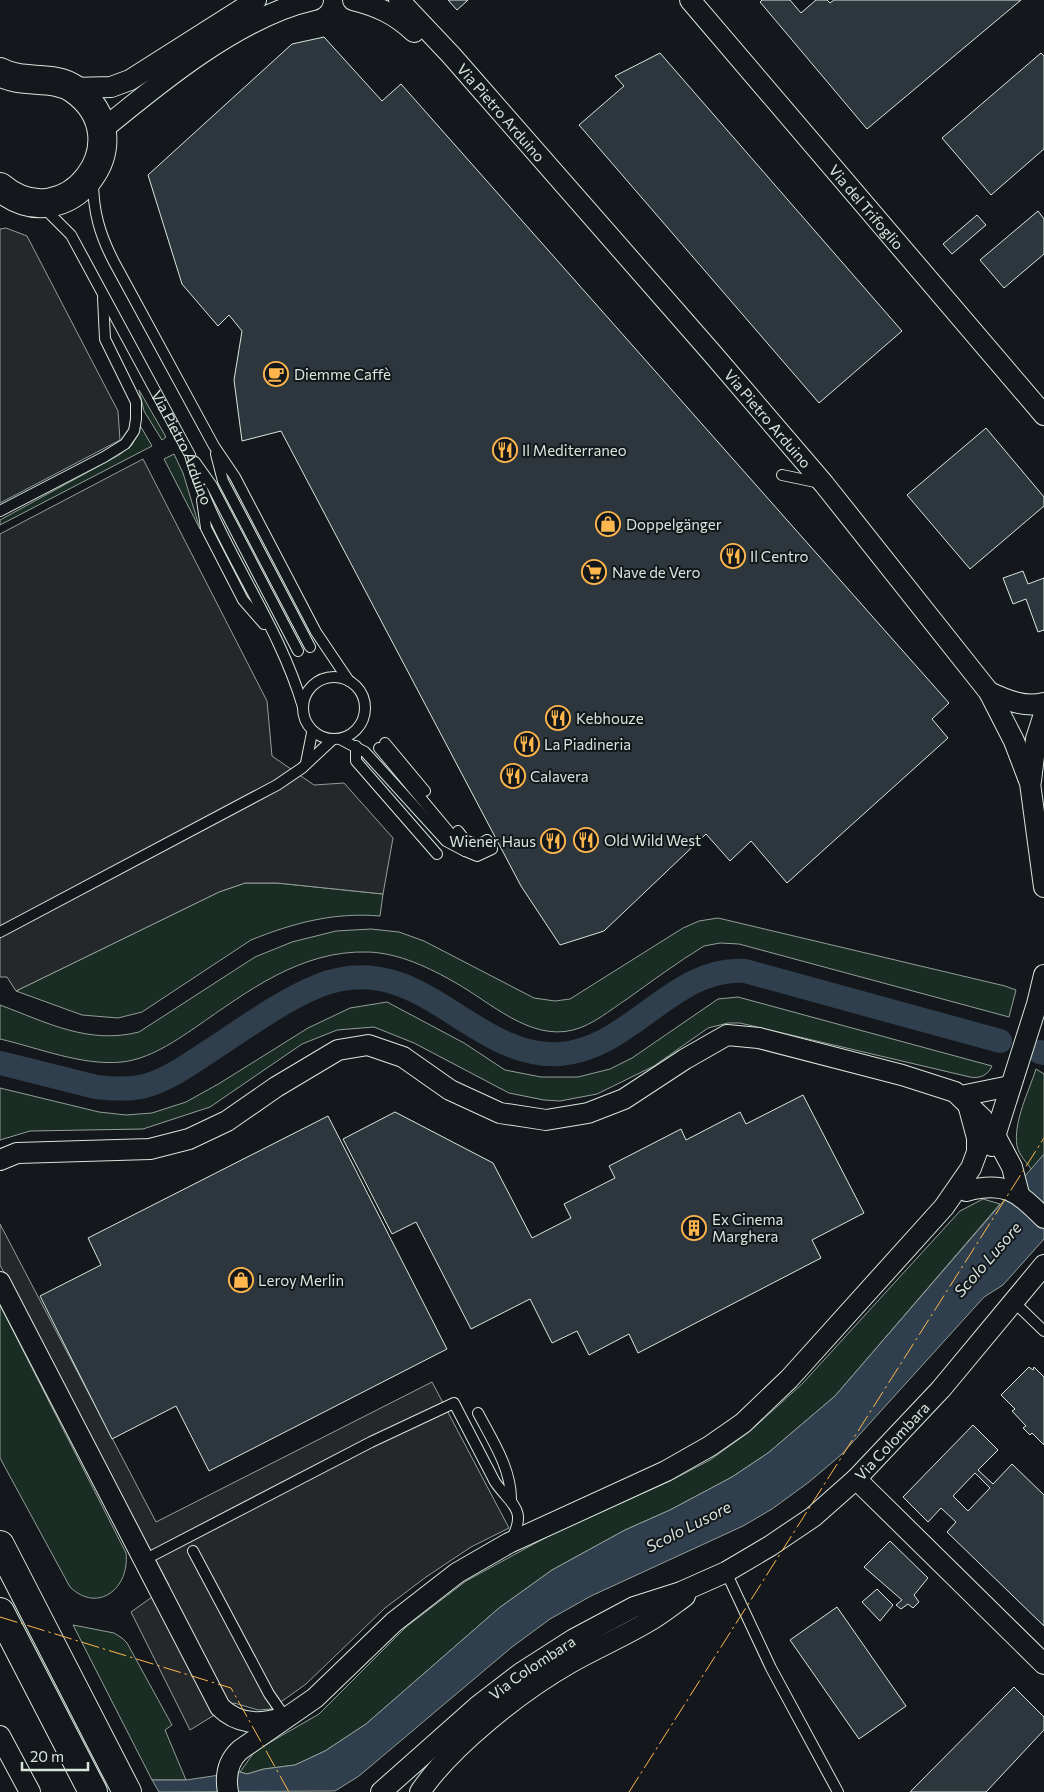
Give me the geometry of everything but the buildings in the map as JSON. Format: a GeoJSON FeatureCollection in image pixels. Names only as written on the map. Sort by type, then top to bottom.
{"type":"FeatureCollection","features":[{"type":"Feature","properties":{"kind":"main road"},"geometry":{"type":"LineString","coordinates":[[0,72],[6,76],[52,81],[72,88],[86,99],[96,113],[102,130],[99,160],[93,174],[82,187],[69,196],[53,202],[37,203],[3,192]]}},
{"type":"Feature","properties":{"kind":"main road"},"geometry":{"type":"LineString","coordinates":[[0,96],[12,86],[30,80]]}},
{"type":"Feature","properties":{"kind":"main road"},"geometry":{"type":"LineString","coordinates":[[0,1545],[123,1785]]}},
{"type":"Feature","properties":{"kind":"main road"},"geometry":{"type":"LineString","coordinates":[[0,1612],[90,1788]]}},
{"type":"Feature","properties":{"kind":"street"},"geometry":{"type":"LineString","coordinates":[[72,88],[111,87],[130,80],[256,0]]}},
{"type":"Feature","properties":{"kind":"street"},"geometry":{"type":"LineString","coordinates":[[102,130],[165,78],[246,26],[266,15],[312,0]]}},
{"type":"Feature","properties":{"kind":"street"},"geometry":{"type":"LineString","coordinates":[[353,0],[378,6],[401,20],[425,42],[451,55]]}},
{"type":"Feature","properties":{"kind":"street","name":"Via Pietro Arduino"},"geometry":{"type":"LineString","coordinates":[[398,0],[451,55],[824,484],[989,692],[1014,741],[1030,783],[1044,887]]}},
{"type":"Feature","properties":{"kind":"street","name":"Via del Trifoglio"},"geometry":{"type":"LineString","coordinates":[[690,0],[1044,414]]}},
{"type":"Feature","properties":{"kind":"street"},"geometry":{"type":"LineString","coordinates":[[989,692],[1008,701],[1027,704],[1044,703]]}},
{"type":"Feature","properties":{"kind":"street"},"geometry":{"type":"LineString","coordinates":[[1030,783],[1036,739],[1044,714]]}},
{"type":"Feature","properties":{"kind":"street"},"geometry":{"type":"LineString","coordinates":[[944,1207],[966,1192],[983,1166],[996,1137],[1037,1004],[1044,975]]}},
{"type":"Feature","properties":{"kind":"street"},"geometry":{"type":"LineString","coordinates":[[0,1160],[17,1153],[150,1149],[189,1139],[227,1121],[276,1087],[338,1050],[368,1045],[404,1057],[450,1090],[500,1113],[546,1120],[588,1113],[624,1099],[685,1059],[727,1035],[758,1038],[902,1075],[955,1092],[983,1119],[996,1137],[1012,1167],[1019,1194]]}},
{"type":"Feature","properties":{"kind":"street"},"geometry":{"type":"LineString","coordinates":[[965,1102],[1012,1083]]}},
{"type":"Feature","properties":{"kind":"street"},"geometry":{"type":"LineString","coordinates":[[228,1792],[226,1780],[229,1767],[244,1746],[315,1698],[414,1604],[457,1573],[509,1543],[666,1471],[710,1446],[743,1423],[789,1380],[944,1207],[971,1168],[977,1152],[977,1138],[965,1102]]}},
{"type":"Feature","properties":{"kind":"street"},"geometry":{"type":"LineString","coordinates":[[966,1192],[995,1187],[1019,1194],[1044,1218]]}},
{"type":"Feature","properties":{"kind":"street","name":"Via Colombara"},"geometry":{"type":"LineString","coordinates":[[381,1792],[478,1706],[521,1673],[574,1639],[634,1606],[726,1572],[770,1546],[813,1517],[856,1479],[941,1389],[1044,1265]]}},
{"type":"Feature","properties":{"kind":"street"},"geometry":{"type":"LineString","coordinates":[[0,1282],[220,1707],[232,1717],[253,1722],[292,1713]]}},
{"type":"Feature","properties":{"kind":"street"},"geometry":{"type":"LineString","coordinates":[[856,1479],[1044,1664]]}},
{"type":"Feature","properties":{"kind":"street","name":"Via Colombara"},"geometry":{"type":"LineString","coordinates":[[420,1792],[436,1770],[479,1730],[529,1690],[568,1664],[651,1620],[707,1580]]}},
{"type":"Feature","properties":{"kind":"street"},"geometry":{"type":"LineString","coordinates":[[0,1736],[27,1785]]}},
{"type":"Feature","properties":{"kind":"lane","name":"Via Pietro Arduino"},"geometry":{"type":"LineString","coordinates":[[93,174],[93,202],[100,234],[214,446],[235,477],[316,632],[349,681]]}},
{"type":"Feature","properties":{"kind":"lane","name":"Via Pietro Arduino"},"geometry":{"type":"LineString","coordinates":[[37,203],[71,235],[190,455],[200,489],[295,679],[303,707]]}},
{"type":"Feature","properties":{"kind":"lane"},"geometry":{"type":"LineString","coordinates":[[0,510],[104,457],[125,444],[134,431],[136,402],[105,339],[103,294]]}},
{"type":"Feature","properties":{"kind":"lane"},"geometry":{"type":"LineString","coordinates":[[214,446],[223,481],[309,647]]}},
{"type":"Feature","properties":{"kind":"lane"},"geometry":{"type":"LineString","coordinates":[[190,455],[212,486],[298,652]]}},
{"type":"Feature","properties":{"kind":"lane"},"geometry":{"type":"LineString","coordinates":[[782,475],[824,484]]}},
{"type":"Feature","properties":{"kind":"lane"},"geometry":{"type":"LineString","coordinates":[[0,932],[277,785],[337,739],[358,728],[364,719],[366,708],[364,697],[358,688],[349,681],[329,677],[319,681],[308,692],[303,707],[305,720],[312,732],[320,737],[337,739],[356,746],[366,752],[446,841],[477,856],[490,844],[478,846],[465,840],[382,746],[465,850]]}},
{"type":"Feature","properties":{"kind":"lane"},"geometry":{"type":"LineString","coordinates":[[306,763],[312,732]]}},
{"type":"Feature","properties":{"kind":"lane"},"geometry":{"type":"LineString","coordinates":[[356,746],[356,761],[437,854]]}},
{"type":"Feature","properties":{"kind":"lane"},"geometry":{"type":"LineString","coordinates":[[1014,1302],[1044,1332]]}},
{"type":"Feature","properties":{"kind":"lane"},"geometry":{"type":"LineString","coordinates":[[144,1560],[371,1442],[454,1403],[495,1482],[502,1492],[511,1499]]}},
{"type":"Feature","properties":{"kind":"lane"},"geometry":{"type":"LineString","coordinates":[[478,1413],[510,1479],[511,1499],[518,1519],[509,1543]]}},
{"type":"Feature","properties":{"kind":"lane"},"geometry":{"type":"LineString","coordinates":[[193,1551],[269,1694],[292,1713]]}},
{"type":"Feature","properties":{"kind":"lane"},"geometry":{"type":"LineString","coordinates":[[726,1572],[771,1668],[838,1792]]}},
{"type":"Feature","properties":{"kind":"green space"},"geometry":{"type":"Polygon","coordinates":[[[139,390],[166,437],[162,440],[144,411],[139,390]]]}},
{"type":"Feature","properties":{"kind":"green space"},"geometry":{"type":"Polygon","coordinates":[[[141,427],[152,446],[0,525],[0,520],[119,455],[132,445],[141,427]]]}},
{"type":"Feature","properties":{"kind":"green space"},"geometry":{"type":"Polygon","coordinates":[[[174,454],[183,473],[200,529],[164,459],[174,454]]]}},
{"type":"Feature","properties":{"kind":"green space"},"geometry":{"type":"Polygon","coordinates":[[[245,883],[277,883],[383,894],[380,916],[330,917],[298,924],[251,940],[142,1012],[118,1018],[82,1015],[16,991],[219,892],[245,883]]]}},
{"type":"Feature","properties":{"kind":"green space"},"geometry":{"type":"Polygon","coordinates":[[[718,918],[1005,986],[1016,990],[1009,1017],[739,944],[720,943],[704,946],[601,1017],[573,1030],[557,1032],[541,1030],[526,1025],[511,1018],[436,972],[403,958],[368,952],[344,953],[320,958],[276,975],[170,1044],[151,1054],[132,1060],[107,1063],[76,1059],[0,1039],[0,1005],[68,1030],[85,1034],[102,1036],[139,1032],[255,957],[292,942],[336,931],[371,929],[399,932],[424,941],[534,998],[555,1001],[570,999],[683,928],[699,921],[718,918]]]}},
{"type":"Feature","properties":{"kind":"green space"},"geometry":{"type":"Polygon","coordinates":[[[738,997],[992,1066],[983,1076],[970,1077],[740,1023],[728,1023],[708,1028],[654,1066],[597,1094],[560,1101],[544,1100],[509,1093],[414,1043],[374,1027],[337,1030],[302,1044],[210,1107],[143,1129],[30,1131],[0,1140],[0,1088],[99,1112],[126,1115],[152,1113],[186,1102],[308,1028],[350,1008],[387,1002],[464,1043],[505,1070],[541,1077],[578,1077],[610,1069],[632,1058],[718,999],[738,997]]]}},
{"type":"Feature","properties":{"kind":"green space"},"geometry":{"type":"Polygon","coordinates":[[[1036,1069],[1044,1074],[1044,1154],[1032,1170],[1019,1153],[1016,1137],[1019,1117],[1036,1069]]]}},
{"type":"Feature","properties":{"kind":"green space"},"geometry":{"type":"Polygon","coordinates":[[[983,1199],[1000,1204],[835,1396],[768,1453],[732,1477],[670,1510],[625,1530],[552,1570],[499,1608],[366,1724],[325,1751],[295,1765],[264,1769],[247,1774],[240,1772],[255,1751],[319,1714],[406,1627],[466,1581],[554,1533],[670,1481],[710,1460],[749,1432],[802,1384],[960,1211],[983,1199]]]}},
{"type":"Feature","properties":{"kind":"green space"},"geometry":{"type":"Polygon","coordinates":[[[0,1305],[126,1553],[126,1566],[123,1577],[110,1593],[101,1597],[91,1598],[81,1595],[70,1587],[0,1458],[0,1305]]]}},
{"type":"Feature","properties":{"kind":"green space"},"geometry":{"type":"Polygon","coordinates":[[[73,1625],[114,1633],[127,1643],[172,1725],[165,1730],[186,1780],[152,1780],[73,1625]]]}},
{"type":"Feature","properties":{"kind":"shaded area"},"geometry":{"type":"Polygon","coordinates":[[[6,228],[27,236],[118,411],[120,440],[0,503],[0,229],[6,228]]]}},
{"type":"Feature","properties":{"kind":"shaded area"},"geometry":{"type":"Polygon","coordinates":[[[143,459],[267,701],[272,756],[314,785],[344,783],[393,838],[383,894],[277,883],[245,883],[219,892],[16,991],[7,977],[0,977],[0,534],[143,459]]]}},
{"type":"Feature","properties":{"kind":"shaded area"},"geometry":{"type":"Polygon","coordinates":[[[0,1224],[156,1522],[432,1382],[509,1528],[471,1547],[426,1577],[385,1608],[306,1684],[271,1709],[258,1710],[234,1703],[190,1730],[131,1612],[169,1585],[0,1265],[0,1224]]]}},
{"type":"Feature","properties":{"kind":"water","name":"Scolo Lusore"},"geometry":{"type":"Polygon","coordinates":[[[1044,1154],[1044,1239],[1003,1285],[984,1297],[842,1454],[809,1482],[772,1509],[743,1526],[591,1596],[550,1619],[512,1647],[359,1776],[335,1791],[159,1792],[152,1780],[186,1780],[240,1772],[247,1774],[264,1769],[295,1765],[325,1751],[366,1724],[499,1608],[552,1570],[625,1530],[670,1510],[732,1477],[768,1453],[835,1396],[1044,1154]]]}},
{"type":"Feature","properties":{"kind":"waterway"},"geometry":{"type":"LineString","coordinates":[[0,1063],[96,1087],[121,1089],[145,1086],[162,1080],[178,1071],[262,1016],[304,992],[318,986],[354,977],[386,980],[415,991],[499,1040],[528,1051],[560,1054],[585,1049],[609,1038],[696,981],[719,973],[745,971],[1000,1041]]}},
{"type":"Feature","properties":{"kind":"waterway"},"geometry":{"type":"LineString","coordinates":[[1040,1052],[1044,1053]]}},
{"type":"Feature","properties":{"kind":"power"},"geometry":{"type":"LineString","coordinates":[[629,1792],[1044,1138]]}},
{"type":"Feature","properties":{"kind":"power"},"geometry":{"type":"LineString","coordinates":[[0,1617],[231,1688],[289,1792]]}},
{"type":"Feature","properties":{"kind":"place","name":"Diemme Caffè"},"geometry":{"type":"Point","coordinates":[276,374]}},
{"type":"Feature","properties":{"kind":"place","name":"Il Mediterraneo"},"geometry":{"type":"Point","coordinates":[505,450]}},
{"type":"Feature","properties":{"kind":"place","name":"Doppelgänger"},"geometry":{"type":"Point","coordinates":[608,524]}},
{"type":"Feature","properties":{"kind":"place","name":"Il Centro"},"geometry":{"type":"Point","coordinates":[733,556]}},
{"type":"Feature","properties":{"kind":"place","name":"Nave de Vero"},"geometry":{"type":"Point","coordinates":[594,572]}},
{"type":"Feature","properties":{"kind":"place","name":"Kebhouze"},"geometry":{"type":"Point","coordinates":[558,718]}},
{"type":"Feature","properties":{"kind":"place","name":"La Piadineria"},"geometry":{"type":"Point","coordinates":[527,744]}},
{"type":"Feature","properties":{"kind":"place","name":"Calavera"},"geometry":{"type":"Point","coordinates":[513,776]}},
{"type":"Feature","properties":{"kind":"place","name":"Old Wild West"},"geometry":{"type":"Point","coordinates":[586,840]}},
{"type":"Feature","properties":{"kind":"place","name":"Wiener Haus"},"geometry":{"type":"Point","coordinates":[553,841]}},
{"type":"Feature","properties":{"kind":"place","name":"Ex Cinema Marghera"},"geometry":{"type":"Point","coordinates":[694,1228]}},
{"type":"Feature","properties":{"kind":"place","name":"Leroy Merlin"},"geometry":{"type":"Point","coordinates":[241,1280]}}]}
